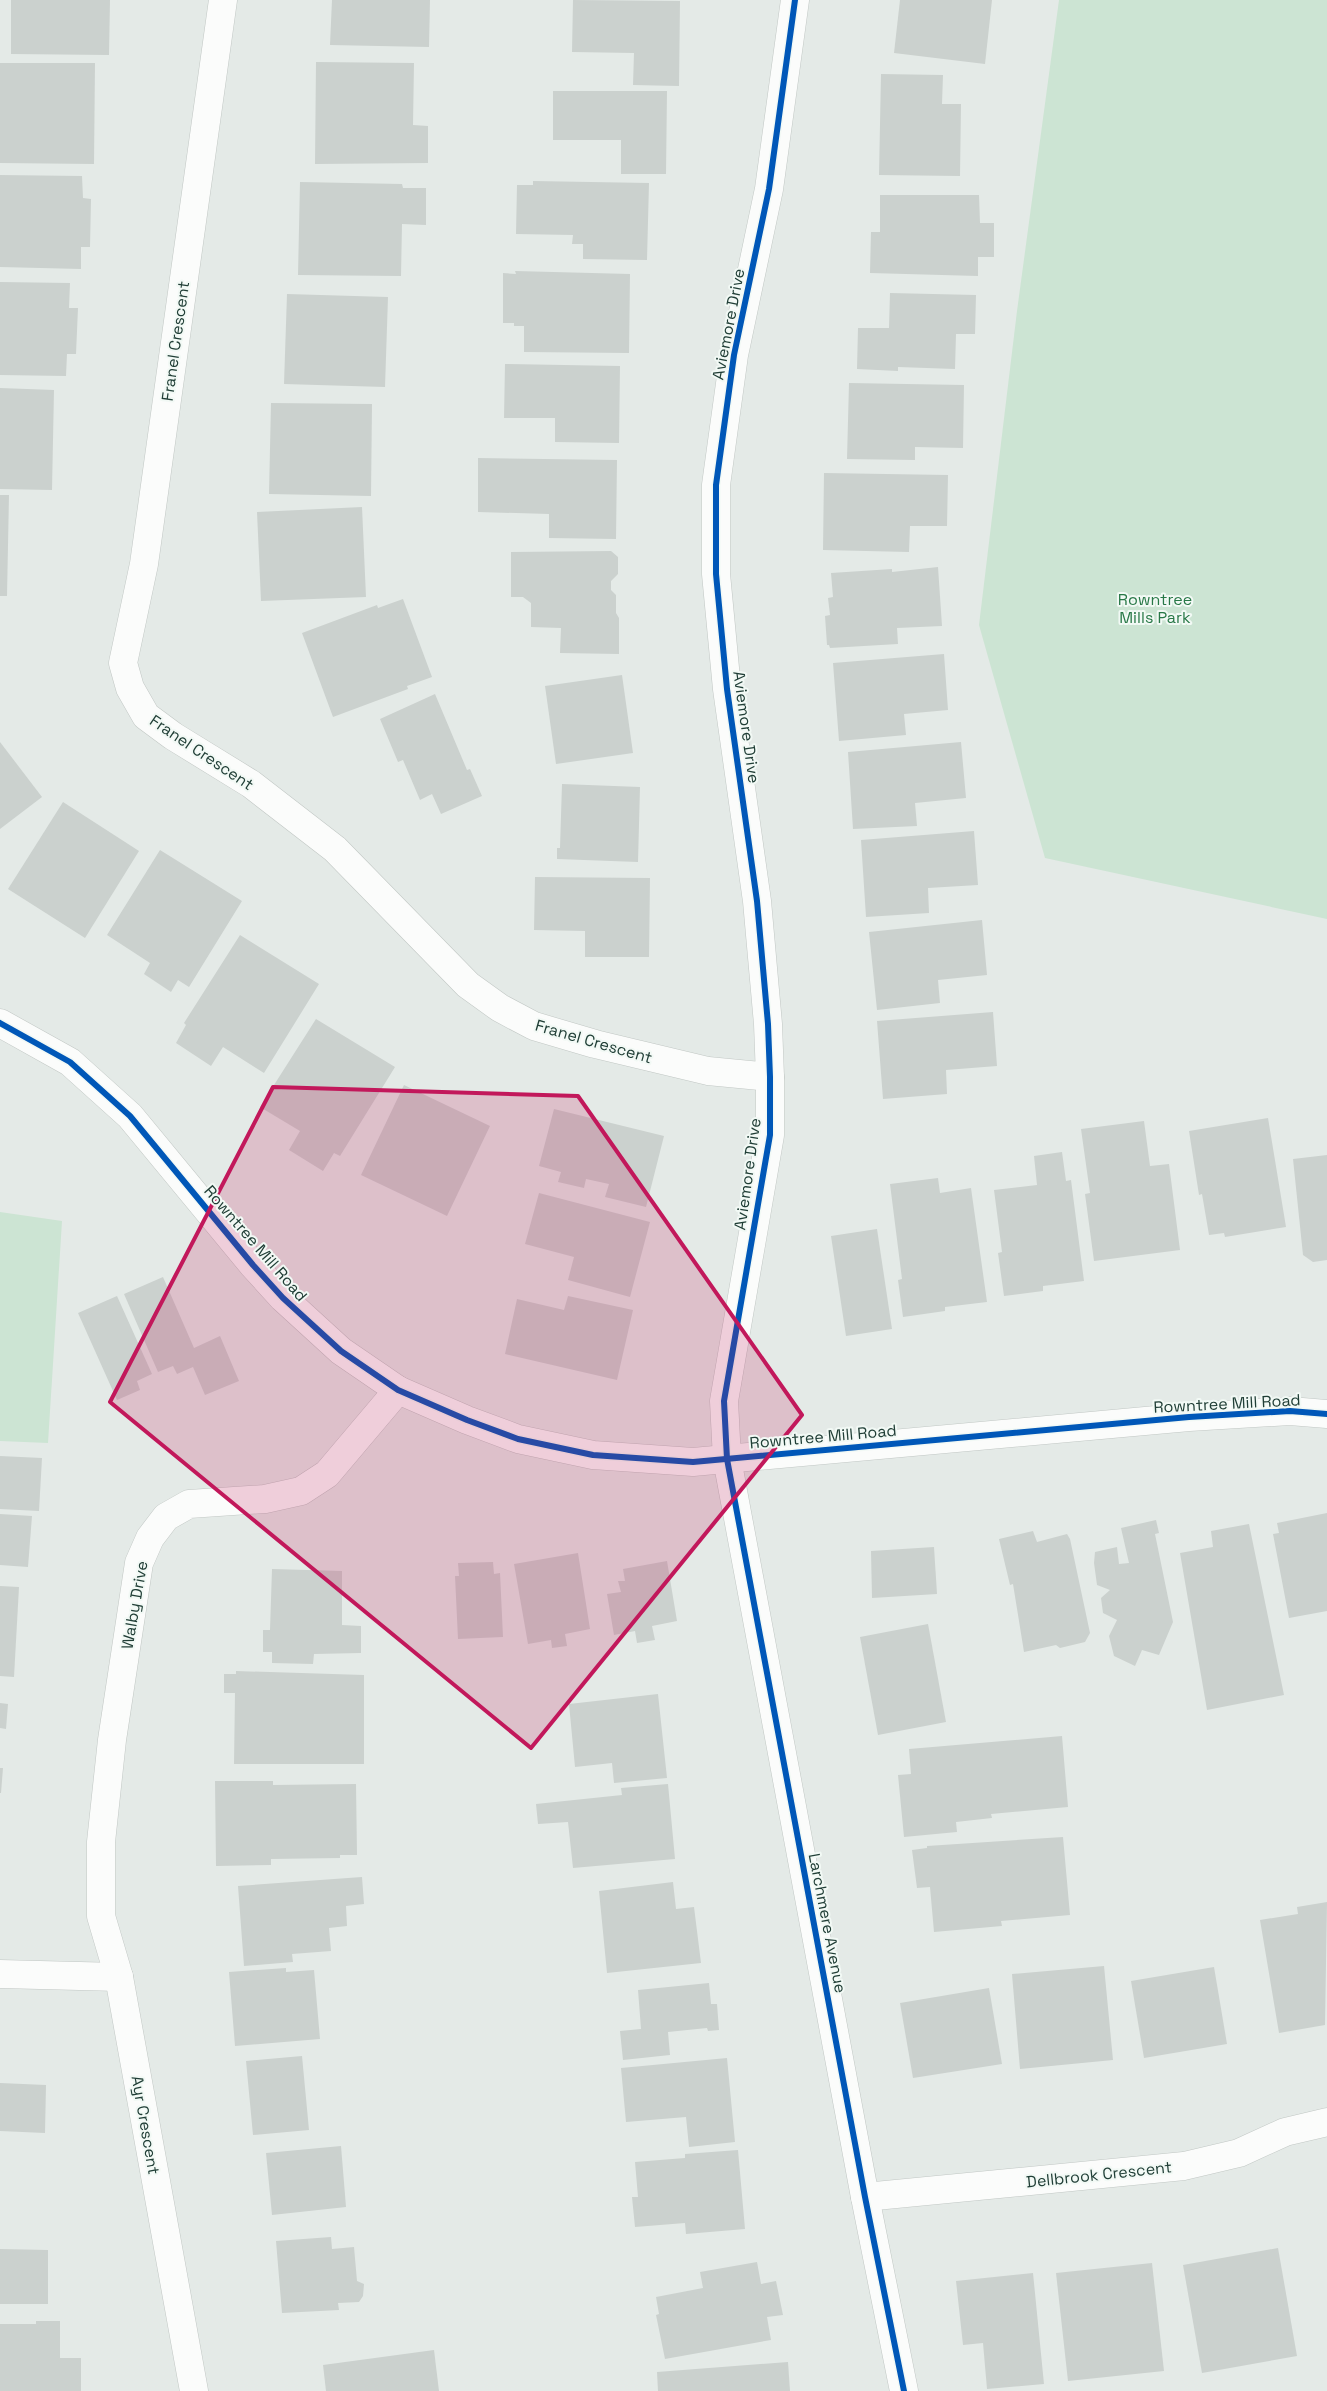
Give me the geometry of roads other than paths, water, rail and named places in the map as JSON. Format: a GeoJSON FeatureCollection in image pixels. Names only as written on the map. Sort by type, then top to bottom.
{"type":"FeatureCollection","features":[{"type":"Feature","properties":{"kind":"street","name":"Franel Crescent"},"geometry":{"type":"LineString","coordinates":[[223,0],[144,564],[123,663],[130,688],[146,716],[173,736],[251,784],[334,849],[468,985],[500,1008],[534,1026],[595,1044],[708,1071],[770,1076]]}},
{"type":"Feature","properties":{"kind":"street","name":"Aviemore Drive"},"geometry":{"type":"LineString","coordinates":[[727,1459],[724,1401],[770,1135],[770,1076],[768,1024],[757,901],[726,679],[716,574],[716,485],[734,355],[769,188],[795,0]]}},
{"type":"Feature","properties":{"kind":"street","name":"Rowntree Mill Road"},"geometry":{"type":"LineString","coordinates":[[0,1023],[70,1062],[130,1116],[253,1265],[283,1298],[341,1351],[398,1390],[467,1420],[518,1438],[593,1455],[693,1462],[1189,1417],[1290,1411],[1327,1414]]}},
{"type":"Feature","properties":{"kind":"street","name":"Walby Drive"},"geometry":{"type":"LineString","coordinates":[[119,1977],[101,1916],[101,1842],[112,1740],[132,1604],[139,1563],[150,1538],[166,1517],[189,1504],[265,1499],[301,1491],[327,1474],[398,1390]]}},
{"type":"Feature","properties":{"kind":"street","name":"Larchmere Avenue"},"geometry":{"type":"LineString","coordinates":[[727,1459],[865,2197],[904,2391]]}},
{"type":"Feature","properties":{"kind":"street"},"geometry":{"type":"LineString","coordinates":[[0,1974],[119,1977]]}},
{"type":"Feature","properties":{"kind":"street","name":"Ayr Crescent"},"geometry":{"type":"LineString","coordinates":[[119,1977],[194,2391]]}},
{"type":"Feature","properties":{"kind":"street","name":"Dellbrook Crescent"},"geometry":{"type":"LineString","coordinates":[[865,2197],[1184,2166],[1239,2153],[1284,2132],[1327,2122]]}},
{"type":"Feature","properties":{"kind":"park label","name":"Rowntree Mills Park"},"geometry":{"type":"Point","coordinates":[1155,608]}}]}
